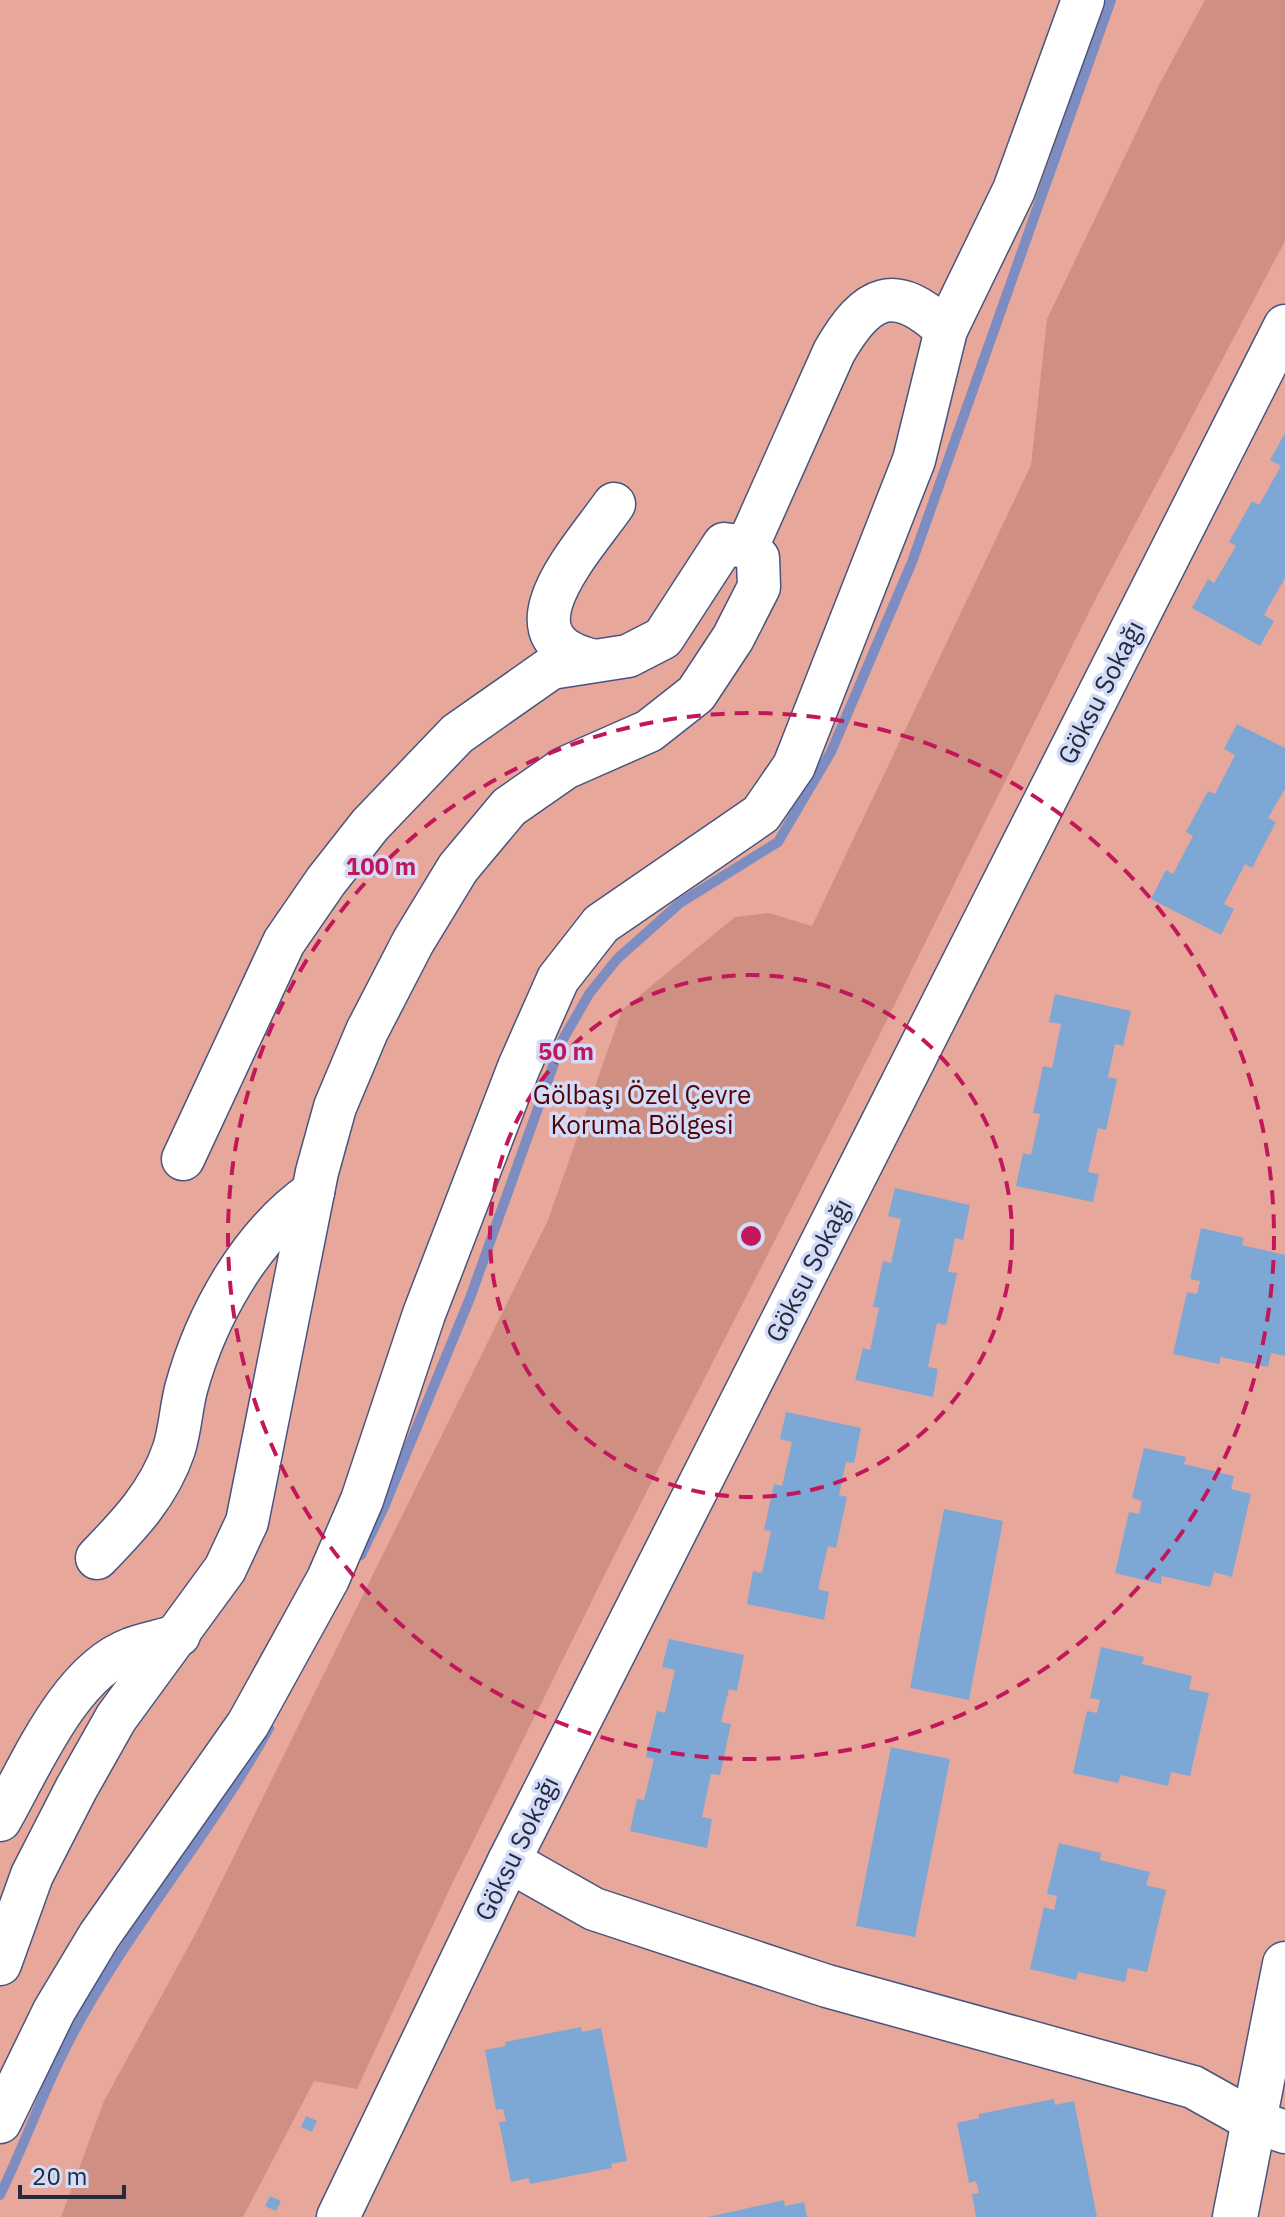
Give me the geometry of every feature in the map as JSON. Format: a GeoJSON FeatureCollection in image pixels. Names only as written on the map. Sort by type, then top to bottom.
{"type":"FeatureCollection","features":[{"type":"Feature","properties":{"kind":"street"},"geometry":{"type":"LineString","coordinates":[[0,2122],[54,2011],[92,1949],[248,1724],[328,1579],[362,1500],[424,1314],[519,1067],[558,979],[601,924],[761,814],[794,766],[914,460],[946,330],[1014,190],[1083,0]]}},
{"type":"Feature","properties":{"kind":"street"},"geometry":{"type":"LineString","coordinates":[[747,547],[834,352],[851,323],[867,306],[905,301],[923,310],[946,330]]}},
{"type":"Feature","properties":{"kind":"street","name":"Göksu Sokağı"},"geometry":{"type":"LineString","coordinates":[[338,2217],[509,1861],[1285,326]]}},
{"type":"Feature","properties":{"kind":"street"},"geometry":{"type":"LineString","coordinates":[[591,660],[572,655],[555,645],[548,630],[549,608],[558,585],[614,504]]}},
{"type":"Feature","properties":{"kind":"street"},"geometry":{"type":"LineString","coordinates":[[0,1964],[32,1875],[76,1789],[116,1718],[225,1569],[247,1522],[313,1192],[335,1107],[367,1031],[413,942],[458,868],[509,807],[565,768],[649,731],[696,694],[733,638],[759,587],[758,558],[747,547],[724,544],[663,638],[628,656],[551,668],[489,710],[415,775],[361,836],[284,942],[183,1159]]}},
{"type":"Feature","properties":{"kind":"street"},"geometry":{"type":"LineString","coordinates":[[97,1558],[143,1511],[174,1450],[186,1388],[218,1309],[270,1229],[284,1212],[313,1192]]}},
{"type":"Feature","properties":{"kind":"street"},"geometry":{"type":"LineString","coordinates":[[0,1820],[66,1705],[99,1669],[130,1649],[179,1635]]}},
{"type":"Feature","properties":{"kind":"street"},"geometry":{"type":"LineString","coordinates":[[509,1861],[594,1909],[827,1986],[1193,2087],[1268,2126]]}},
{"type":"Feature","properties":{"kind":"street"},"geometry":{"type":"LineString","coordinates":[[1235,2217],[1268,2126],[1285,1964]]}},
{"type":"Feature","properties":{"kind":"green space","name":"Gölbaşı Özel Çevre Koruma Bölgesi"},"geometry":{"type":"Polygon","coordinates":[[[0,0],[1285,0],[1285,2217],[0,2217],[0,0]]]}},
{"type":"Feature","properties":{"kind":"green space"},"geometry":{"type":"Polygon","coordinates":[[[1205,0],[1285,0],[1285,241],[1094,602],[876,1042],[616,1552],[450,1888],[357,2089],[314,2081],[243,2217],[61,2217],[104,2101],[198,1929],[548,1220],[622,1010],[735,917],[769,913],[812,926],[1031,465],[1047,319],[1160,83],[1205,0]]]}},
{"type":"Feature","properties":{"kind":"building"},"geometry":{"type":"Polygon","coordinates":[[[1285,433],[1285,578],[1264,615],[1274,621],[1260,646],[1192,608],[1208,579],[1214,583],[1236,546],[1229,542],[1252,501],[1259,505],[1281,466],[1270,460],[1285,433]]]}},
{"type":"Feature","properties":{"kind":"building"},"geometry":{"type":"Polygon","coordinates":[[[1237,724],[1285,748],[1285,789],[1268,818],[1276,822],[1252,868],[1245,864],[1224,904],[1234,909],[1221,935],[1151,899],[1166,870],[1173,874],[1193,836],[1186,832],[1208,791],[1215,794],[1235,755],[1224,749],[1237,724]]]}},
{"type":"Feature","properties":{"kind":"building"},"geometry":{"type":"Polygon","coordinates":[[[1055,994],[1131,1011],[1123,1046],[1115,1044],[1108,1077],[1117,1079],[1106,1130],[1098,1128],[1088,1172],[1099,1174],[1093,1202],[1016,1186],[1023,1153],[1031,1155],[1040,1114],[1033,1113],[1043,1066],[1052,1068],[1061,1024],[1049,1022],[1055,994]]]}},
{"type":"Feature","properties":{"kind":"building"},"geometry":{"type":"Polygon","coordinates":[[[895,1188],[970,1205],[963,1240],[955,1238],[948,1272],[957,1273],[946,1325],[937,1323],[928,1367],[938,1369],[933,1397],[855,1380],[863,1348],[870,1350],[879,1308],[873,1307],[883,1261],[891,1263],[901,1219],[888,1216],[895,1188]]]}},
{"type":"Feature","properties":{"kind":"building"},"geometry":{"type":"Polygon","coordinates":[[[1201,1228],[1244,1238],[1242,1245],[1285,1255],[1285,1356],[1271,1353],[1268,1367],[1221,1357],[1219,1364],[1173,1354],[1187,1292],[1197,1294],[1200,1281],[1190,1279],[1201,1228]]]}},
{"type":"Feature","properties":{"kind":"building"},"geometry":{"type":"Polygon","coordinates":[[[786,1412],[861,1428],[854,1463],[846,1462],[839,1495],[847,1497],[836,1548],[828,1546],[818,1589],[829,1592],[824,1620],[747,1604],[753,1571],[762,1573],[771,1531],[764,1530],[774,1484],[782,1486],[792,1442],[780,1439],[786,1412]]]}},
{"type":"Feature","properties":{"kind":"building"},"geometry":{"type":"Polygon","coordinates":[[[1144,1448],[1186,1457],[1184,1464],[1234,1476],[1231,1489],[1251,1494],[1232,1577],[1214,1572],[1210,1587],[1162,1576],[1161,1584],[1115,1573],[1129,1512],[1139,1514],[1142,1501],[1132,1498],[1144,1448]]]}},
{"type":"Feature","properties":{"kind":"building"},"geometry":{"type":"Polygon","coordinates":[[[944,1509],[1003,1521],[969,1700],[910,1688],[944,1509]]]}},
{"type":"Feature","properties":{"kind":"building"},"geometry":{"type":"Polygon","coordinates":[[[669,1639],[744,1655],[737,1691],[729,1689],[721,1722],[731,1724],[720,1775],[711,1774],[702,1817],[712,1819],[707,1848],[630,1831],[637,1799],[644,1800],[654,1759],[646,1757],[657,1711],[665,1713],[675,1670],[662,1667],[669,1639]]]}},
{"type":"Feature","properties":{"kind":"building"},"geometry":{"type":"Polygon","coordinates":[[[1101,1647],[1144,1657],[1142,1664],[1192,1676],[1189,1689],[1209,1693],[1190,1776],[1171,1772],[1168,1786],[1121,1775],[1118,1783],[1073,1773],[1087,1711],[1097,1713],[1100,1700],[1090,1698],[1101,1647]]]}},
{"type":"Feature","properties":{"kind":"building"},"geometry":{"type":"Polygon","coordinates":[[[891,1747],[950,1759],[915,1937],[856,1926],[891,1747]]]}},
{"type":"Feature","properties":{"kind":"building"},"geometry":{"type":"Polygon","coordinates":[[[1059,1843],[1101,1853],[1100,1860],[1150,1872],[1146,1885],[1166,1890],[1147,1972],[1128,1968],[1125,1982],[1078,1972],[1076,1980],[1030,1969],[1044,1907],[1054,1910],[1057,1896],[1047,1894],[1059,1843]]]}},
{"type":"Feature","properties":{"kind":"building"},"geometry":{"type":"Polygon","coordinates":[[[581,2027],[582,2032],[601,2028],[627,2161],[611,2164],[612,2168],[530,2184],[529,2178],[511,2182],[499,2122],[506,2121],[503,2109],[496,2110],[485,2050],[506,2046],[505,2042],[581,2027]]]}},
{"type":"Feature","properties":{"kind":"building"},"geometry":{"type":"Polygon","coordinates":[[[1054,2099],[1055,2105],[1074,2101],[1097,2217],[976,2217],[972,2194],[979,2193],[976,2181],[969,2183],[957,2123],[979,2118],[979,2114],[1054,2099]]]}},
{"type":"Feature","properties":{"kind":"building"},"geometry":{"type":"Polygon","coordinates":[[[306,2116],[317,2121],[312,2132],[301,2127],[306,2116]]]}},
{"type":"Feature","properties":{"kind":"building"},"geometry":{"type":"Polygon","coordinates":[[[270,2196],[281,2201],[276,2211],[265,2206],[270,2196]]]}},
{"type":"Feature","properties":{"kind":"building"},"geometry":{"type":"Polygon","coordinates":[[[784,2200],[785,2206],[804,2202],[807,2217],[708,2217],[784,2200]]]}},
{"type":"Feature","properties":{"kind":"waterway"},"geometry":{"type":"LineString","coordinates":[[361,1555],[384,1507],[470,1298],[562,1041],[589,994],[617,959],[680,903],[778,842],[831,752],[912,562],[1111,0]]}},
{"type":"Feature","properties":{"kind":"waterway"},"geometry":{"type":"LineString","coordinates":[[0,2195],[58,2064],[90,2004],[140,1924],[220,1808],[269,1728]]}}]}
